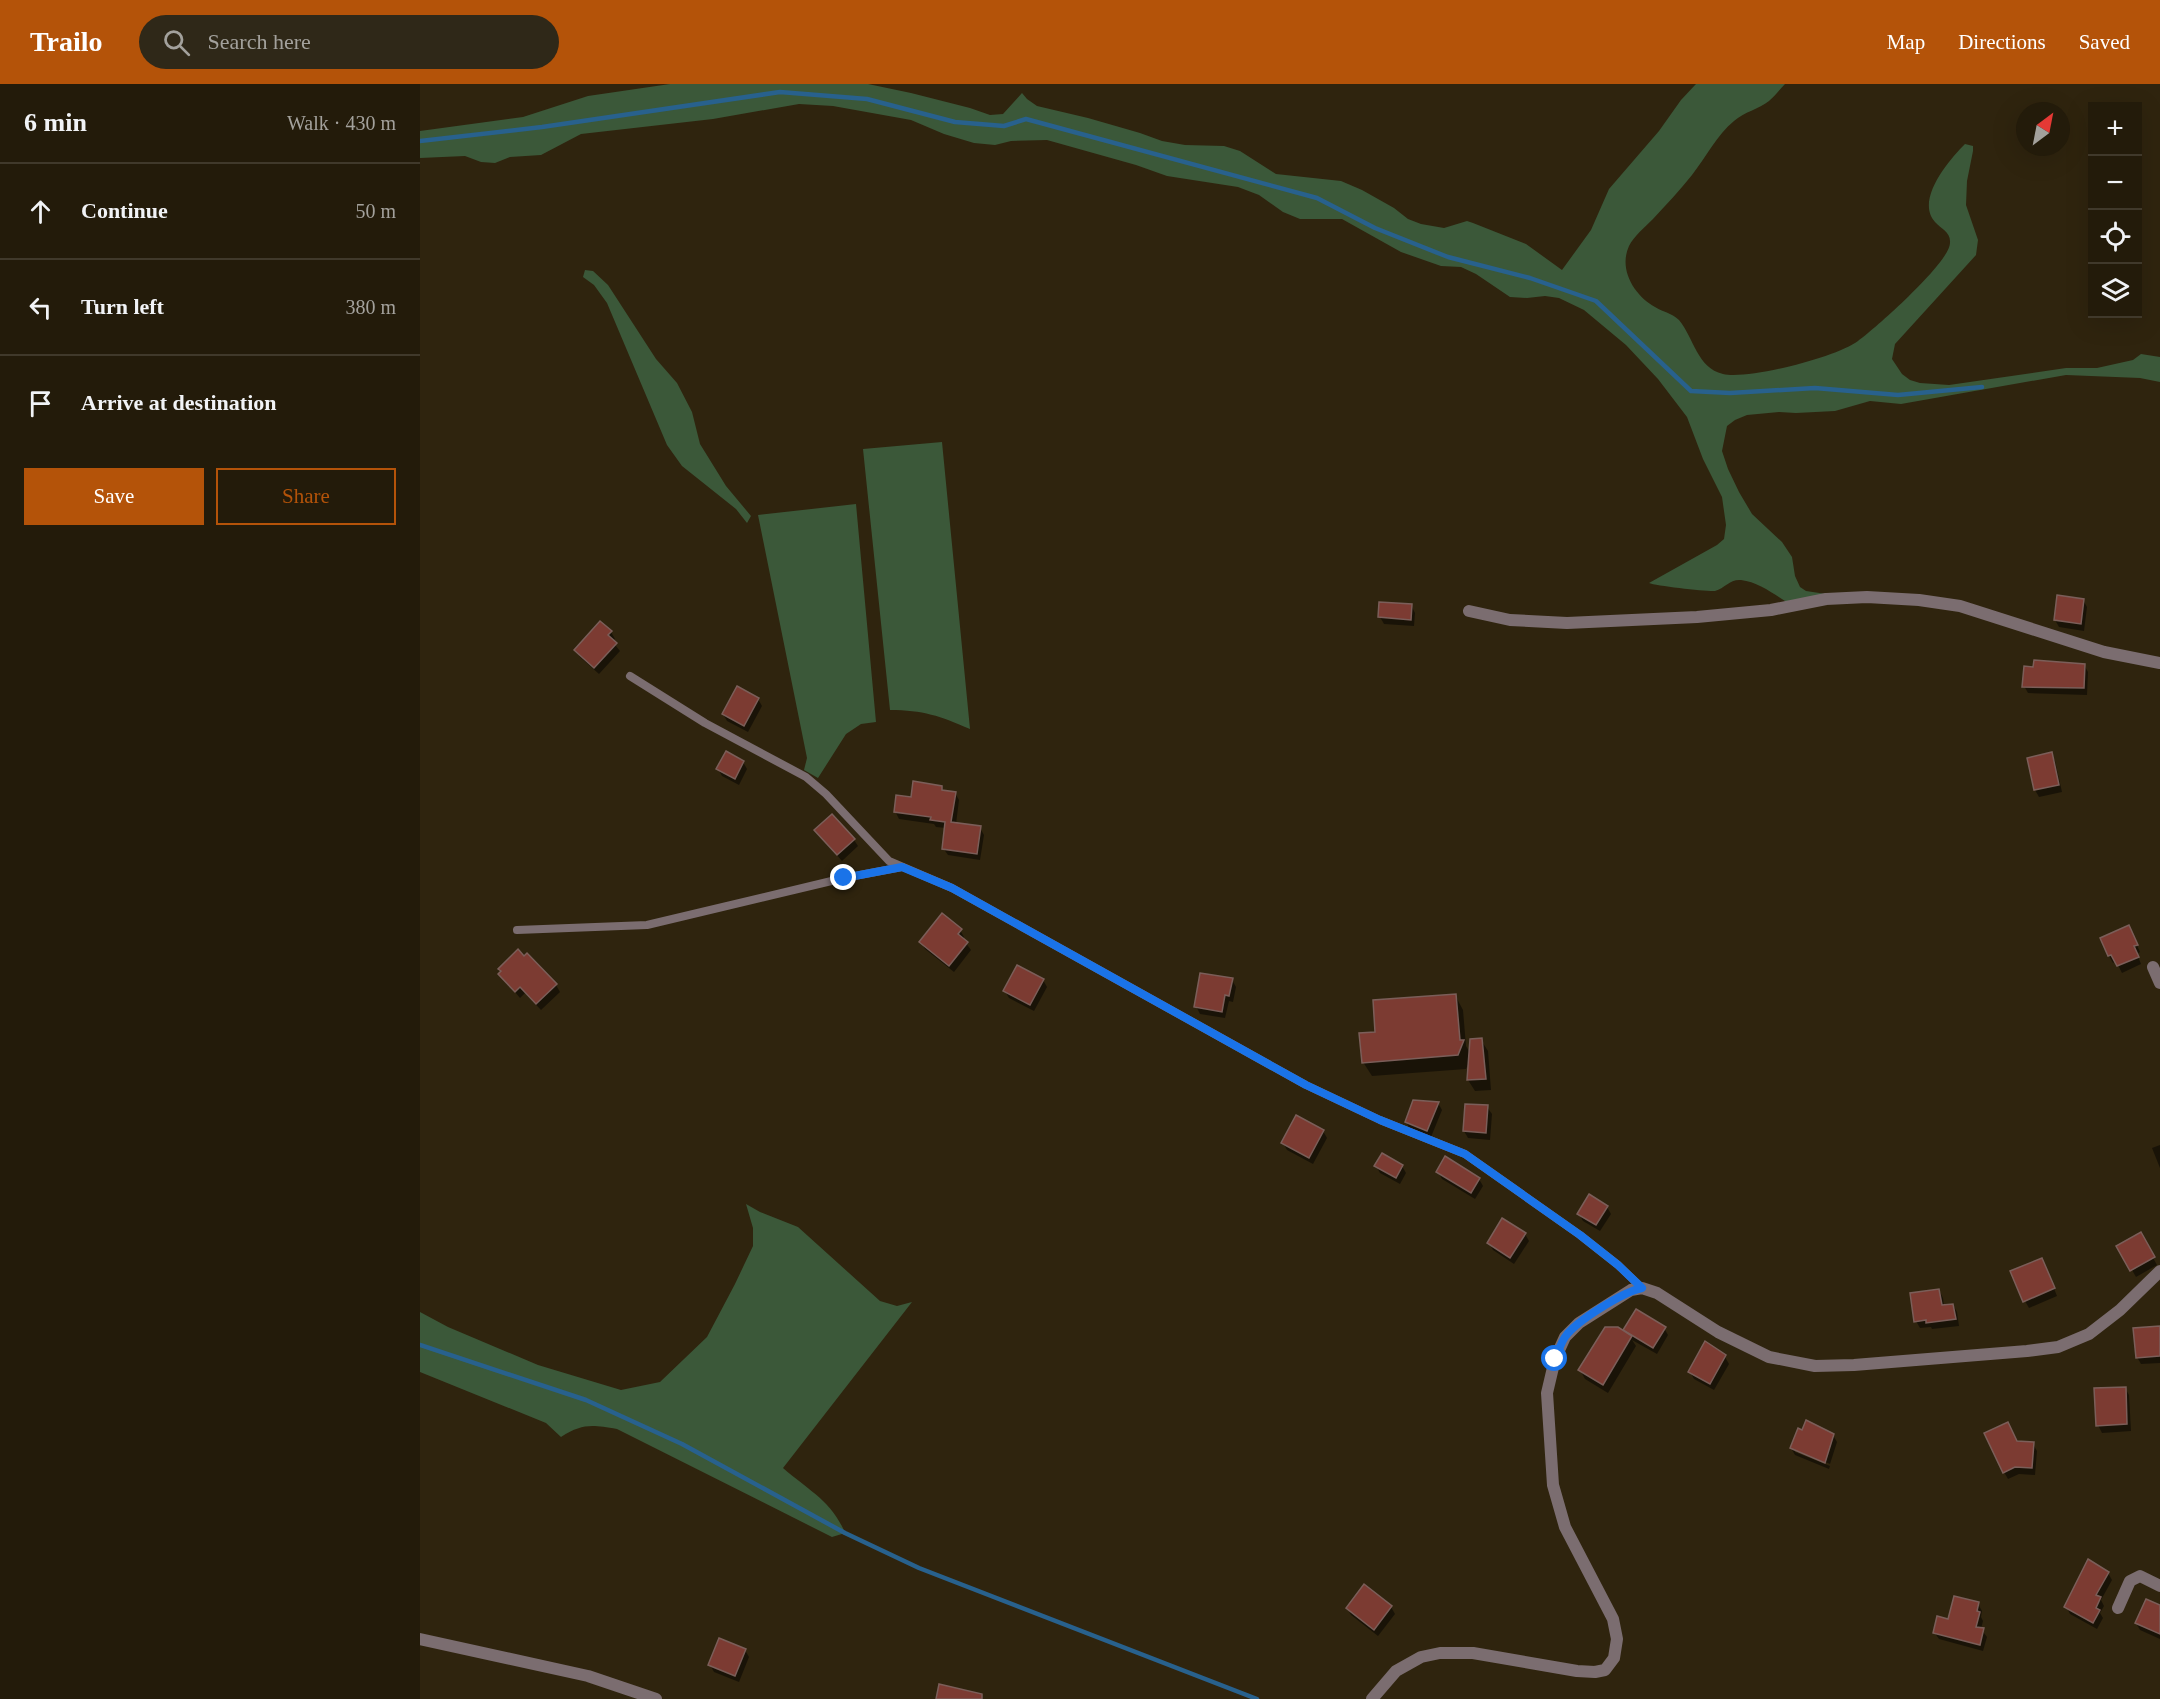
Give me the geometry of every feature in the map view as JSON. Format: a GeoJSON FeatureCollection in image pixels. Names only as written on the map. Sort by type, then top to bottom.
{"type":"FeatureCollection","features":[{"type":"Feature","properties":{"kind":"street"},"geometry":{"type":"LineString","coordinates":[[1469,611],[1509,620],[1567,623],[1697,618],[1771,610],[1826,599],[1867,597],[1919,600],[1960,606],[2104,652],[2160,663]]}},
{"type":"Feature","properties":{"kind":"street"},"geometry":{"type":"LineString","coordinates":[[2153,967],[2160,984]]}},
{"type":"Feature","properties":{"kind":"street"},"geometry":{"type":"LineString","coordinates":[[1372,1699],[1396,1671],[1420,1657],[1440,1653],[1473,1653],[1595,1672],[1605,1670],[1614,1658],[1617,1639],[1614,1619],[1564,1527],[1553,1485],[1547,1393],[1555,1359],[1565,1336],[1579,1323],[1631,1290],[1642,1288],[1657,1293],[1728,1337],[1769,1356],[1815,1366],[1854,1365],[2058,1347],[2089,1334],[2120,1310],[2160,1271]]}},
{"type":"Feature","properties":{"kind":"street"},"geometry":{"type":"LineString","coordinates":[[2118,1608],[2130,1581],[2140,1576],[2160,1586]]}},
{"type":"Feature","properties":{"kind":"street"},"geometry":{"type":"LineString","coordinates":[[420,1639],[588,1676],[657,1699]]}},
{"type":"Feature","properties":{"kind":"lane"},"geometry":{"type":"LineString","coordinates":[[630,676],[705,723],[806,777],[826,794],[889,861],[952,888],[1306,1085],[1380,1120],[1465,1154],[1595,1247],[1642,1288]]}},
{"type":"Feature","properties":{"kind":"lane"},"geometry":{"type":"LineString","coordinates":[[517,930],[647,925],[844,878],[902,867]]}},
{"type":"Feature","properties":{"kind":"green space"},"geometry":{"type":"Polygon","coordinates":[[[670,84],[868,84],[911,93],[990,115],[1003,114],[1022,93],[1037,106],[1088,118],[1162,141],[1185,145],[1224,146],[1240,151],[1276,174],[1341,181],[1362,190],[1394,208],[1408,219],[1421,224],[1444,228],[1467,221],[1526,244],[1562,270],[1591,230],[1609,189],[1696,84],[1785,84],[1769,101],[1738,118],[1728,127],[1687,181],[1634,239],[1626,255],[1627,273],[1635,289],[1648,302],[1679,320],[1707,366],[1723,374],[1735,375],[1792,366],[1847,347],[1880,323],[1926,279],[1947,252],[1950,243],[1949,236],[1935,222],[1930,213],[1929,203],[1936,181],[1965,144],[1973,146],[1967,181],[1966,205],[1978,240],[1976,255],[1895,344],[1892,359],[1902,374],[1920,383],[1949,385],[2066,368],[2097,368],[2133,360],[2141,354],[2160,357],[2160,382],[2140,378],[2066,375],[1901,404],[1870,401],[1835,411],[1747,415],[1727,426],[1722,451],[1728,469],[1752,514],[1782,542],[1792,557],[1795,576],[1800,587],[1806,591],[1826,594],[1788,603],[1760,586],[1741,580],[1734,581],[1715,591],[1649,583],[1717,545],[1724,539],[1726,525],[1722,497],[1703,459],[1687,417],[1658,379],[1626,345],[1584,310],[1559,298],[1510,297],[1476,274],[1461,267],[1441,266],[1401,252],[1342,219],[1300,219],[1283,212],[1259,195],[1238,187],[1167,176],[1047,140],[1011,141],[995,145],[974,143],[944,134],[911,120],[833,106],[799,104],[713,119],[581,134],[541,155],[510,157],[495,163],[481,162],[465,156],[420,158],[420,131],[523,117],[588,96],[670,84]]]}},
{"type":"Feature","properties":{"kind":"green space"},"geometry":{"type":"Polygon","coordinates":[[[585,270],[593,271],[608,285],[656,359],[677,383],[692,412],[700,444],[726,486],[751,516],[747,523],[736,509],[682,466],[667,445],[607,303],[594,285],[583,277],[585,270]]]}},
{"type":"Feature","properties":{"kind":"green space"},"geometry":{"type":"Polygon","coordinates":[[[942,442],[970,729],[931,715],[890,710],[863,449],[942,442]]]}},
{"type":"Feature","properties":{"kind":"green space"},"geometry":{"type":"Polygon","coordinates":[[[856,504],[876,722],[861,724],[846,734],[818,778],[804,770],[807,758],[758,515],[856,504]]]}},
{"type":"Feature","properties":{"kind":"green space"},"geometry":{"type":"Polygon","coordinates":[[[746,1204],[798,1227],[880,1301],[897,1306],[912,1302],[783,1468],[826,1504],[840,1522],[845,1533],[832,1537],[617,1429],[588,1426],[561,1437],[546,1423],[420,1372],[420,1312],[448,1327],[538,1365],[621,1390],[660,1382],[707,1337],[735,1284],[753,1246],[753,1228],[746,1204]]]}},
{"type":"Feature","properties":{"kind":"building"},"geometry":{"type":"Polygon","coordinates":[[[2057,595],[2084,599],[2081,624],[2054,620],[2057,595]]]}},
{"type":"Feature","properties":{"kind":"building"},"geometry":{"type":"Polygon","coordinates":[[[1379,602],[1412,604],[1411,620],[1378,617],[1379,602]]]}},
{"type":"Feature","properties":{"kind":"building"},"geometry":{"type":"Polygon","coordinates":[[[600,621],[612,631],[608,635],[617,643],[594,668],[574,650],[600,621]]]}},
{"type":"Feature","properties":{"kind":"building"},"geometry":{"type":"Polygon","coordinates":[[[2034,660],[2085,664],[2084,688],[2022,687],[2024,666],[2033,667],[2034,660]]]}},
{"type":"Feature","properties":{"kind":"building"},"geometry":{"type":"Polygon","coordinates":[[[737,686],[759,698],[744,726],[722,714],[737,686]]]}},
{"type":"Feature","properties":{"kind":"building"},"geometry":{"type":"Polygon","coordinates":[[[726,751],[744,761],[735,779],[716,769],[726,751]]]}},
{"type":"Feature","properties":{"kind":"building"},"geometry":{"type":"Polygon","coordinates":[[[2052,752],[2059,785],[2034,790],[2027,758],[2052,752]]]}},
{"type":"Feature","properties":{"kind":"building"},"geometry":{"type":"Polygon","coordinates":[[[913,781],[942,786],[942,790],[956,792],[951,822],[981,826],[977,854],[942,849],[945,822],[930,820],[931,817],[894,812],[896,795],[911,797],[913,781]]]}},
{"type":"Feature","properties":{"kind":"building"},"geometry":{"type":"Polygon","coordinates":[[[832,814],[855,839],[837,855],[814,830],[832,814]]]}},
{"type":"Feature","properties":{"kind":"building"},"geometry":{"type":"Polygon","coordinates":[[[942,913],[962,929],[958,934],[968,942],[949,966],[919,942],[942,913]]]}},
{"type":"Feature","properties":{"kind":"building"},"geometry":{"type":"Polygon","coordinates":[[[2129,925],[2138,945],[2134,946],[2139,957],[2117,966],[2111,955],[2108,956],[2100,938],[2129,925]]]}},
{"type":"Feature","properties":{"kind":"building"},"geometry":{"type":"Polygon","coordinates":[[[518,949],[524,956],[527,953],[557,984],[536,1004],[520,987],[515,992],[498,974],[501,971],[498,969],[518,949]]]}},
{"type":"Feature","properties":{"kind":"building"},"geometry":{"type":"Polygon","coordinates":[[[1017,965],[1044,979],[1030,1005],[1003,991],[1017,965]]]}},
{"type":"Feature","properties":{"kind":"building"},"geometry":{"type":"Polygon","coordinates":[[[1200,973],[1233,978],[1229,996],[1225,995],[1222,1012],[1194,1007],[1200,973]]]}},
{"type":"Feature","properties":{"kind":"building"},"geometry":{"type":"Polygon","coordinates":[[[1456,994],[1460,1040],[1464,1040],[1458,1055],[1362,1063],[1359,1033],[1375,1032],[1373,1000],[1456,994]]]}},
{"type":"Feature","properties":{"kind":"building"},"geometry":{"type":"Polygon","coordinates":[[[1482,1038],[1486,1079],[1467,1080],[1470,1039],[1482,1038]]]}},
{"type":"Feature","properties":{"kind":"building"},"geometry":{"type":"Polygon","coordinates":[[[1413,1100],[1439,1102],[1427,1131],[1405,1122],[1413,1100]]]}},
{"type":"Feature","properties":{"kind":"building"},"geometry":{"type":"Polygon","coordinates":[[[1465,1104],[1488,1105],[1486,1133],[1463,1131],[1465,1104]]]}},
{"type":"Feature","properties":{"kind":"building"},"geometry":{"type":"Polygon","coordinates":[[[1296,1115],[1324,1130],[1309,1158],[1281,1143],[1296,1115]]]}},
{"type":"Feature","properties":{"kind":"building"},"geometry":{"type":"Polygon","coordinates":[[[1382,1153],[1403,1165],[1396,1178],[1374,1166],[1382,1153]]]}},
{"type":"Feature","properties":{"kind":"building"},"geometry":{"type":"Polygon","coordinates":[[[1445,1156],[1480,1178],[1471,1193],[1436,1172],[1445,1156]]]}},
{"type":"Feature","properties":{"kind":"building"},"geometry":{"type":"Polygon","coordinates":[[[1589,1194],[1608,1206],[1596,1225],[1577,1214],[1589,1194]]]}},
{"type":"Feature","properties":{"kind":"building"},"geometry":{"type":"Polygon","coordinates":[[[1502,1218],[1526,1233],[1510,1258],[1487,1243],[1502,1218]]]}},
{"type":"Feature","properties":{"kind":"building"},"geometry":{"type":"Polygon","coordinates":[[[2141,1232],[2155,1257],[2130,1271],[2116,1246],[2141,1232]]]}},
{"type":"Feature","properties":{"kind":"building"},"geometry":{"type":"Polygon","coordinates":[[[2042,1258],[2055,1288],[2023,1302],[2010,1271],[2042,1258]]]}},
{"type":"Feature","properties":{"kind":"building"},"geometry":{"type":"Polygon","coordinates":[[[1939,1289],[1942,1305],[1953,1304],[1956,1319],[1926,1323],[1926,1320],[1914,1322],[1910,1293],[1939,1289]]]}},
{"type":"Feature","properties":{"kind":"building"},"geometry":{"type":"Polygon","coordinates":[[[1636,1309],[1666,1327],[1653,1348],[1623,1330],[1636,1309]]]}},
{"type":"Feature","properties":{"kind":"building"},"geometry":{"type":"Polygon","coordinates":[[[2160,1326],[2160,1356],[2136,1358],[2133,1328],[2160,1326]]]}},
{"type":"Feature","properties":{"kind":"building"},"geometry":{"type":"Polygon","coordinates":[[[1605,1327],[1618,1327],[1632,1336],[1603,1385],[1578,1370],[1605,1327]]]}},
{"type":"Feature","properties":{"kind":"building"},"geometry":{"type":"Polygon","coordinates":[[[1705,1341],[1726,1355],[1710,1384],[1688,1372],[1705,1341]]]}},
{"type":"Feature","properties":{"kind":"building"},"geometry":{"type":"Polygon","coordinates":[[[2126,1387],[2127,1424],[2096,1426],[2094,1388],[2126,1387]]]}},
{"type":"Feature","properties":{"kind":"building"},"geometry":{"type":"Polygon","coordinates":[[[1806,1420],[1834,1434],[1825,1463],[1790,1448],[1798,1428],[1802,1430],[1806,1420]]]}},
{"type":"Feature","properties":{"kind":"building"},"geometry":{"type":"Polygon","coordinates":[[[2008,1422],[2017,1441],[2034,1442],[2032,1468],[2015,1467],[2003,1473],[1984,1433],[2008,1422]]]}},
{"type":"Feature","properties":{"kind":"building"},"geometry":{"type":"Polygon","coordinates":[[[2088,1559],[2109,1572],[2096,1595],[2101,1597],[2096,1608],[2100,1610],[2093,1623],[2064,1607],[2088,1559]]]}},
{"type":"Feature","properties":{"kind":"building"},"geometry":{"type":"Polygon","coordinates":[[[1364,1584],[1392,1606],[1374,1630],[1346,1608],[1364,1584]]]}},
{"type":"Feature","properties":{"kind":"building"},"geometry":{"type":"Polygon","coordinates":[[[1954,1596],[1979,1602],[1977,1611],[1980,1612],[1976,1627],[1984,1628],[1980,1645],[1933,1633],[1937,1616],[1948,1619],[1954,1596]]]}},
{"type":"Feature","properties":{"kind":"building"},"geometry":{"type":"Polygon","coordinates":[[[2146,1599],[2160,1605],[2160,1634],[2135,1623],[2146,1599]]]}},
{"type":"Feature","properties":{"kind":"building"},"geometry":{"type":"Polygon","coordinates":[[[719,1638],[746,1649],[735,1676],[708,1665],[719,1638]]]}},
{"type":"Feature","properties":{"kind":"building"},"geometry":{"type":"Polygon","coordinates":[[[939,1684],[982,1694],[982,1699],[936,1699],[939,1684]]]}},
{"type":"Feature","properties":{"kind":"waterway"},"geometry":{"type":"LineString","coordinates":[[420,141],[542,127],[780,92],[867,99],[955,122],[1004,126],[1026,119],[1317,198],[1375,228],[1448,257],[1530,278],[1596,301],[1691,391],[1730,393],[1815,388],[1898,395],[1982,387]]}},
{"type":"Feature","properties":{"kind":"waterway"},"geometry":{"type":"LineString","coordinates":[[420,1345],[586,1400],[682,1444],[845,1533],[919,1568],[1257,1699]]}},
{"type":"Feature","properties":{"kind":"route"},"geometry":{"type":"LineString","coordinates":[[844,878],[902,867],[922,874],[952,888],[1306,1085],[1380,1120],[1465,1154],[1580,1235],[1618,1265],[1642,1288],[1631,1290],[1579,1323],[1565,1336],[1555,1359]]}}]}
